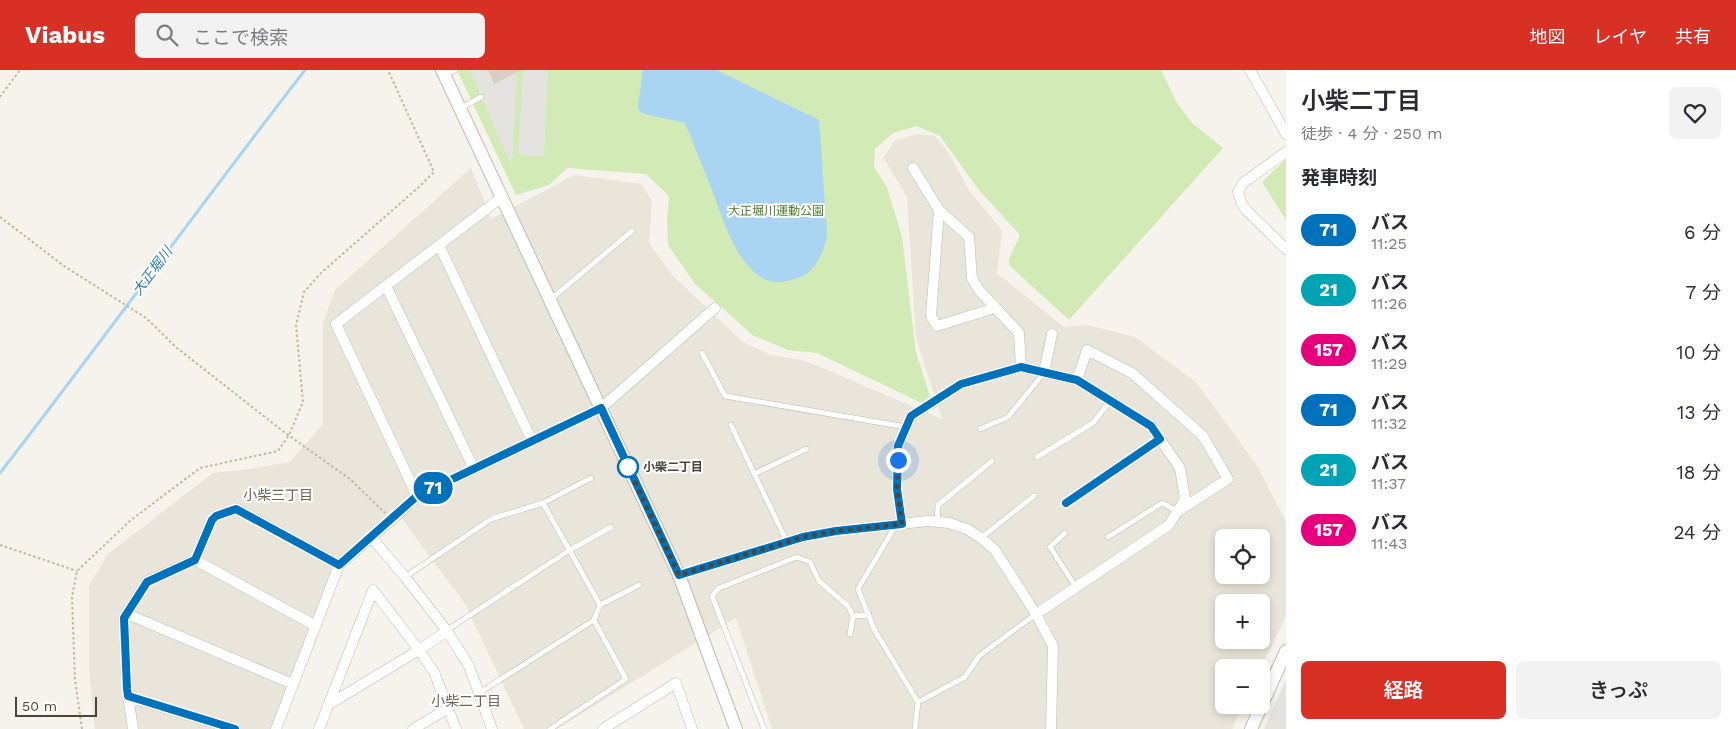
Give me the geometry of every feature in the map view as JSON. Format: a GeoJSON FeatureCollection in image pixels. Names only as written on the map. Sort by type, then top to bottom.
{"type":"FeatureCollection","features":[{"type":"Feature","properties":{"kind":"street"},"geometry":{"type":"LineString","coordinates":[[1250,70],[1286,134]]}},
{"type":"Feature","properties":{"kind":"street"},"geometry":{"type":"LineString","coordinates":[[447,72],[460,109],[679,575],[736,729]]}},
{"type":"Feature","properties":{"kind":"street"},"geometry":{"type":"LineString","coordinates":[[1286,152],[1243,182],[1238,192],[1243,206],[1286,249]]}},
{"type":"Feature","properties":{"kind":"street"},"geometry":{"type":"LineString","coordinates":[[913,168],[939,210],[969,237],[972,278],[979,290],[1019,333],[1021,367]]}},
{"type":"Feature","properties":{"kind":"street"},"geometry":{"type":"LineString","coordinates":[[417,496],[336,324],[502,197]]}},
{"type":"Feature","properties":{"kind":"street"},"geometry":{"type":"LineString","coordinates":[[939,210],[931,316],[937,326],[995,308]]}},
{"type":"Feature","properties":{"kind":"street"},"geometry":{"type":"LineString","coordinates":[[439,245],[532,441]]}},
{"type":"Feature","properties":{"kind":"street"},"geometry":{"type":"LineString","coordinates":[[386,286],[474,469]]}},
{"type":"Feature","properties":{"kind":"street"},"geometry":{"type":"LineString","coordinates":[[276,729],[339,565],[417,496],[601,408],[715,308]]}},
{"type":"Feature","properties":{"kind":"street"},"geometry":{"type":"LineString","coordinates":[[1044,372],[1052,334]]}},
{"type":"Feature","properties":{"kind":"street"},"geometry":{"type":"LineString","coordinates":[[1077,380],[1087,350],[1132,373],[1203,436],[1228,479],[1177,512]]}},
{"type":"Feature","properties":{"kind":"street"},"geometry":{"type":"LineString","coordinates":[[899,524],[897,489],[898,446],[911,416],[961,384],[1021,367],[1044,372],[1077,380],[1151,426],[1180,468],[1185,499],[1169,525],[1036,614]]}},
{"type":"Feature","properties":{"kind":"street"},"geometry":{"type":"LineString","coordinates":[[133,729],[128,696],[124,618],[147,582],[195,560],[212,520],[216,516],[236,509],[339,565]]}},
{"type":"Feature","properties":{"kind":"street"},"geometry":{"type":"LineString","coordinates":[[679,575],[803,537],[836,531],[928,521],[949,523],[966,529],[996,550],[1036,614],[1053,646],[1051,729]]}},
{"type":"Feature","properties":{"kind":"street"},"geometry":{"type":"LineString","coordinates":[[371,537],[405,577],[446,631],[469,666],[492,729]]}},
{"type":"Feature","properties":{"kind":"street"},"geometry":{"type":"LineString","coordinates":[[195,560],[316,626]]}},
{"type":"Feature","properties":{"kind":"street"},"geometry":{"type":"LineString","coordinates":[[318,729],[373,590],[434,672],[456,729]]}},
{"type":"Feature","properties":{"kind":"street"},"geometry":{"type":"LineString","coordinates":[[127,614],[293,684]]}},
{"type":"Feature","properties":{"kind":"street"},"geometry":{"type":"LineString","coordinates":[[328,705],[419,650],[446,631]]}},
{"type":"Feature","properties":{"kind":"street"},"geometry":{"type":"LineString","coordinates":[[1251,729],[1286,651]]}},
{"type":"Feature","properties":{"kind":"street"},"geometry":{"type":"LineString","coordinates":[[602,729],[676,682],[692,729]]}},
{"type":"Feature","properties":{"kind":"street"},"geometry":{"type":"LineString","coordinates":[[128,696],[235,729]]}},
{"type":"Feature","properties":{"kind":"street"},"geometry":{"type":"LineString","coordinates":[[412,729],[448,708]]}},
{"type":"Feature","properties":{"kind":"lane"},"geometry":{"type":"LineString","coordinates":[[460,109],[481,97]]}},
{"type":"Feature","properties":{"kind":"lane"},"geometry":{"type":"LineString","coordinates":[[550,300],[632,231]]}},
{"type":"Feature","properties":{"kind":"lane"},"geometry":{"type":"LineString","coordinates":[[702,353],[725,396],[907,427]]}},
{"type":"Feature","properties":{"kind":"lane"},"geometry":{"type":"LineString","coordinates":[[980,429],[1008,418],[1044,372]]}},
{"type":"Feature","properties":{"kind":"lane"},"geometry":{"type":"LineString","coordinates":[[1037,457],[1093,423],[1110,401]]}},
{"type":"Feature","properties":{"kind":"lane"},"geometry":{"type":"LineString","coordinates":[[731,426],[787,542]]}},
{"type":"Feature","properties":{"kind":"lane"},"geometry":{"type":"LineString","coordinates":[[1066,503],[1160,439]]}},
{"type":"Feature","properties":{"kind":"lane"},"geometry":{"type":"LineString","coordinates":[[754,474],[806,449]]}},
{"type":"Feature","properties":{"kind":"lane"},"geometry":{"type":"LineString","coordinates":[[937,522],[938,505],[992,461]]}},
{"type":"Feature","properties":{"kind":"lane"},"geometry":{"type":"LineString","coordinates":[[405,577],[491,518],[543,503],[591,478]]}},
{"type":"Feature","properties":{"kind":"lane"},"geometry":{"type":"LineString","coordinates":[[981,538],[1034,496]]}},
{"type":"Feature","properties":{"kind":"lane"},"geometry":{"type":"LineString","coordinates":[[543,503],[600,605]]}},
{"type":"Feature","properties":{"kind":"lane"},"geometry":{"type":"LineString","coordinates":[[1108,537],[1162,503],[1177,512]]}},
{"type":"Feature","properties":{"kind":"lane"},"geometry":{"type":"LineString","coordinates":[[899,524],[858,589],[874,629],[918,702],[916,729]]}},
{"type":"Feature","properties":{"kind":"lane"},"geometry":{"type":"LineString","coordinates":[[446,631],[570,550],[611,527]]}},
{"type":"Feature","properties":{"kind":"lane"},"geometry":{"type":"LineString","coordinates":[[1065,533],[1050,547],[1076,587]]}},
{"type":"Feature","properties":{"kind":"lane"},"geometry":{"type":"LineString","coordinates":[[764,729],[712,596],[719,588],[797,557],[810,562],[819,581],[848,606],[853,616],[850,634]]}},
{"type":"Feature","properties":{"kind":"lane"},"geometry":{"type":"LineString","coordinates":[[479,693],[594,620],[600,605],[639,585]]}},
{"type":"Feature","properties":{"kind":"lane"},"geometry":{"type":"LineString","coordinates":[[918,702],[965,677],[979,656],[1036,614]]}},
{"type":"Feature","properties":{"kind":"lane"},"geometry":{"type":"LineString","coordinates":[[853,616],[869,615]]}},
{"type":"Feature","properties":{"kind":"lane"},"geometry":{"type":"LineString","coordinates":[[550,729],[626,679],[594,620]]}},
{"type":"Feature","properties":{"kind":"path"},"geometry":{"type":"LineString","coordinates":[[0,97],[20,70]]}},
{"type":"Feature","properties":{"kind":"path"},"geometry":{"type":"LineString","coordinates":[[82,729],[75,680],[72,597],[77,571],[131,520],[200,468],[278,451],[290,435],[303,402],[296,326],[304,292],[321,273],[434,172],[388,70]]}},
{"type":"Feature","properties":{"kind":"path"},"geometry":{"type":"LineString","coordinates":[[0,218],[64,266],[146,318],[177,348],[350,479],[392,520]]}},
{"type":"Feature","properties":{"kind":"path"},"geometry":{"type":"LineString","coordinates":[[0,544],[77,571]]}},
{"type":"Feature","properties":{"kind":"shaded area"},"geometry":{"type":"Polygon","coordinates":[[[470,70],[517,70],[512,167],[481,97],[470,70]]]}},
{"type":"Feature","properties":{"kind":"shaded area"},"geometry":{"type":"Polygon","coordinates":[[[523,70],[548,70],[544,157],[518,154],[523,70]]]}},
{"type":"Feature","properties":{"kind":"shaded area"},"geometry":{"type":"Polygon","coordinates":[[[917,134],[935,136],[948,152],[970,192],[1002,230],[997,273],[1064,327],[1087,325],[1135,337],[1196,382],[1258,467],[1286,522],[1286,616],[1265,659],[1215,659],[1215,714],[1239,714],[1232,729],[772,729],[736,618],[557,729],[524,729],[465,604],[394,508],[340,557],[271,729],[95,729],[89,670],[89,586],[108,554],[213,473],[290,462],[323,424],[323,322],[335,290],[471,168],[491,219],[575,175],[641,184],[652,201],[649,243],[672,275],[743,342],[771,355],[806,361],[942,419],[916,338],[907,197],[883,157],[896,140],[917,134]]]}},
{"type":"Feature","properties":{"kind":"shaded area"},"geometry":{"type":"Polygon","coordinates":[[[1286,679],[1286,729],[1264,729],[1286,679]]]}},
{"type":"Feature","properties":{"kind":"green space","name":"大正堀川運動公園"},"geometry":{"type":"Polygon","coordinates":[[[457,70],[1161,70],[1177,103],[1192,123],[1223,148],[1069,320],[1009,265],[1009,259],[1020,235],[978,189],[940,136],[917,126],[893,133],[875,149],[874,167],[887,187],[902,237],[916,352],[934,409],[817,353],[788,350],[754,336],[695,284],[668,245],[669,196],[646,174],[567,168],[549,185],[516,195],[457,70]]]}},
{"type":"Feature","properties":{"kind":"green space"},"geometry":{"type":"Polygon","coordinates":[[[1286,159],[1286,220],[1262,182],[1286,159]]]}},
{"type":"Feature","properties":{"kind":"water"},"geometry":{"type":"Polygon","coordinates":[[[643,70],[716,70],[819,120],[827,236],[817,262],[808,273],[791,280],[770,281],[762,278],[744,261],[731,238],[685,123],[641,113],[638,107],[643,70]]]}},
{"type":"Feature","properties":{"kind":"building"},"geometry":{"type":"Polygon","coordinates":[[[488,70],[522,70],[494,84],[488,70]]]}},
{"type":"Feature","properties":{"kind":"waterway","name":"大正堀川"},"geometry":{"type":"LineString","coordinates":[[0,473],[305,70]]}},
{"type":"Feature","properties":{"kind":"bus line","name":"71"},"geometry":{"type":"LineString","coordinates":[[235,729],[128,696],[127,689],[124,618],[147,582],[195,560],[212,520],[216,516],[236,509],[339,565],[417,496],[601,408],[679,575],[803,537],[836,531],[902,524],[897,489],[898,446],[911,416],[961,384],[1021,367],[1077,380],[1151,426],[1160,439],[1066,503]]}},
{"type":"Feature","properties":{"kind":"place","name":"小柴二丁目"},"geometry":{"type":"Point","coordinates":[628,467]}},
{"type":"Feature","properties":{"kind":"district","name":"小柴三丁目"},"geometry":{"type":"Point","coordinates":[278,495]}},
{"type":"Feature","properties":{"kind":"district","name":"小柴二丁目"},"geometry":{"type":"Point","coordinates":[466,701]}},
{"type":"Feature","properties":{"kind":"route"},"geometry":{"type":"LineString","coordinates":[[628,467],[679,575],[803,537],[836,531],[902,524],[897,489],[898,460]]}}]}
